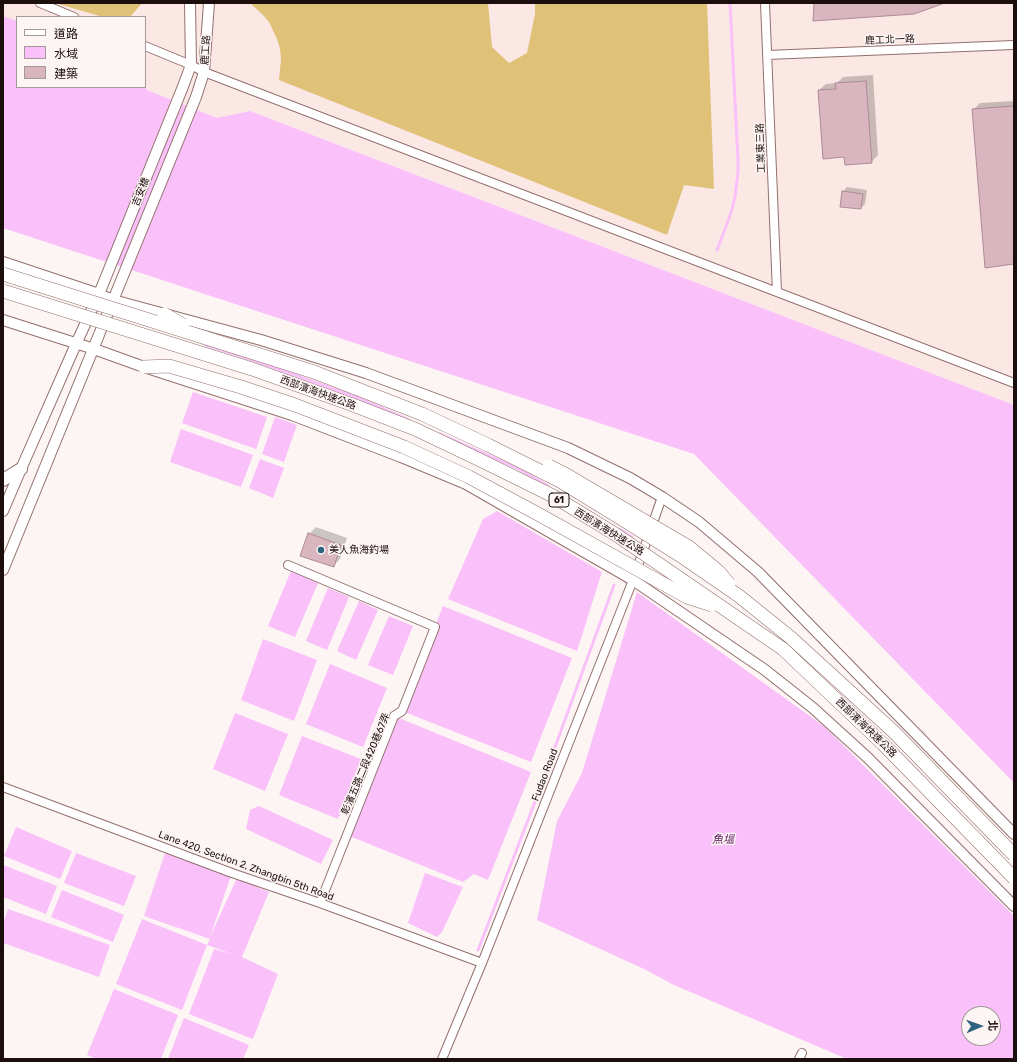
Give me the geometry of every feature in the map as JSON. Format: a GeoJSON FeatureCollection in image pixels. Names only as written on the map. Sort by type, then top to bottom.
{"type":"FeatureCollection","features":[{"type":"Feature","properties":{"kind":"highway","name":"西部濱海快速公路"},"geometry":{"type":"LineString","coordinates":[[3,274],[314,372],[422,414],[560,481],[674,552],[739,596],[790,637],[894,732],[1014,855]]}},
{"type":"Feature","properties":{"kind":"highway","name":"西部濱海快速公路"},"geometry":{"type":"LineString","coordinates":[[3,291],[252,369],[353,405],[415,429],[553,496],[615,534],[783,649],[883,744],[1014,878]]}},
{"type":"Feature","properties":{"kind":"highway"},"geometry":{"type":"LineString","coordinates":[[164,314],[186,327],[200,333],[312,365],[424,407],[565,474],[689,547],[719,572],[739,596]]}},
{"type":"Feature","properties":{"kind":"highway"},"geometry":{"type":"LineString","coordinates":[[144,367],[169,366],[241,387],[295,405],[404,447],[469,477],[687,597],[724,608]]}},
{"type":"Feature","properties":{"kind":"main road"},"geometry":{"type":"LineString","coordinates":[[3,480],[21,469]]}},
{"type":"Feature","properties":{"kind":"street"},"geometry":{"type":"LineString","coordinates":[[40,3],[72,16]]}},
{"type":"Feature","properties":{"kind":"street","name":"鹿工路"},"geometry":{"type":"LineString","coordinates":[[182,90],[191,65],[190,3]]}},
{"type":"Feature","properties":{"kind":"street","name":"鹿工路"},"geometry":{"type":"LineString","coordinates":[[196,96],[204,72],[209,3]]}},
{"type":"Feature","properties":{"kind":"street","name":"工業東三路"},"geometry":{"type":"LineString","coordinates":[[765,3],[776,292]]}},
{"type":"Feature","properties":{"kind":"street","name":"鹿工北一路"},"geometry":{"type":"LineString","coordinates":[[767,55],[1014,45]]}},
{"type":"Feature","properties":{"kind":"street"},"geometry":{"type":"LineString","coordinates":[[146,46],[204,72],[1014,383]]}},
{"type":"Feature","properties":{"kind":"street","name":"吉安橋"},"geometry":{"type":"LineString","coordinates":[[3,511],[99,294],[182,90]]}},
{"type":"Feature","properties":{"kind":"street","name":"吉安橋"},"geometry":{"type":"LineString","coordinates":[[3,570],[196,96]]}},
{"type":"Feature","properties":{"kind":"street"},"geometry":{"type":"LineString","coordinates":[[3,262],[113,300],[261,340],[366,373],[568,448],[630,478],[699,522],[758,572],[1014,834]]}},
{"type":"Feature","properties":{"kind":"street"},"geometry":{"type":"LineString","coordinates":[[3,320],[292,415],[401,457],[466,484],[633,580],[765,670],[813,708],[868,758],[1014,906]]}},
{"type":"Feature","properties":{"kind":"street","name":"Fudao Road"},"geometry":{"type":"LineString","coordinates":[[442,1059],[482,962],[633,580],[662,497]]}},
{"type":"Feature","properties":{"kind":"street","name":"彰濱五路二段420巷67弄"},"geometry":{"type":"LineString","coordinates":[[288,565],[434,627],[402,711],[394,716],[320,903]]}},
{"type":"Feature","properties":{"kind":"street","name":"Lane 420, Section 2, Zhangbin 5th Road"},"geometry":{"type":"LineString","coordinates":[[3,787],[225,870],[482,962]]}},
{"type":"Feature","properties":{"kind":"shaded area"},"geometry":{"type":"Polygon","coordinates":[[[3,3],[1014,3],[1014,405],[250,111],[217,118],[147,90],[146,88],[146,16],[16,16],[16,21],[3,16],[3,3]]]}},
{"type":"Feature","properties":{"kind":"shaded area"},"geometry":{"type":"Polygon","coordinates":[[[55,3],[142,3],[131,16],[100,16],[55,3]]]}},
{"type":"Feature","properties":{"kind":"shaded area"},"geometry":{"type":"Polygon","coordinates":[[[250,3],[488,3],[492,47],[509,63],[527,53],[535,14],[535,3],[707,3],[714,189],[684,185],[667,235],[279,80],[281,59],[277,39],[269,22],[250,3]]]}},
{"type":"Feature","properties":{"kind":"water"},"geometry":{"type":"Polygon","coordinates":[[[3,16],[16,21],[16,88],[146,88],[147,90],[217,118],[250,111],[1014,405],[1014,783],[694,454],[3,228],[3,16]]]}},
{"type":"Feature","properties":{"kind":"water"},"geometry":{"type":"Polygon","coordinates":[[[193,392],[267,417],[256,449],[182,423],[193,392]]]}},
{"type":"Feature","properties":{"kind":"water"},"geometry":{"type":"Polygon","coordinates":[[[275,417],[297,425],[284,462],[262,454],[275,417]]]}},
{"type":"Feature","properties":{"kind":"water"},"geometry":{"type":"Polygon","coordinates":[[[181,429],[253,455],[241,487],[170,462],[181,429]]]}},
{"type":"Feature","properties":{"kind":"water"},"geometry":{"type":"Polygon","coordinates":[[[260,459],[284,468],[273,498],[249,488],[260,459]]]}},
{"type":"Feature","properties":{"kind":"water"},"geometry":{"type":"Polygon","coordinates":[[[497,511],[602,572],[577,651],[448,599],[483,519],[497,511]]]}},
{"type":"Feature","properties":{"kind":"water"},"geometry":{"type":"Polygon","coordinates":[[[291,571],[318,583],[295,637],[268,626],[291,571]]]}},
{"type":"Feature","properties":{"kind":"water"},"geometry":{"type":"Polygon","coordinates":[[[328,588],[349,597],[327,650],[306,641],[328,588]]]}},
{"type":"Feature","properties":{"kind":"water","name":"魚塭"},"geometry":{"type":"Polygon","coordinates":[[[637,592],[825,727],[1014,916],[1014,1059],[847,1059],[674,985],[644,969],[537,920],[557,821],[582,773],[637,592]]]}},
{"type":"Feature","properties":{"kind":"water"},"geometry":{"type":"Polygon","coordinates":[[[359,601],[378,610],[356,660],[337,651],[359,601]]]}},
{"type":"Feature","properties":{"kind":"water"},"geometry":{"type":"Polygon","coordinates":[[[443,606],[572,658],[531,762],[402,711],[443,606]]]}},
{"type":"Feature","properties":{"kind":"water"},"geometry":{"type":"Polygon","coordinates":[[[389,616],[413,626],[393,675],[368,665],[389,616]]]}},
{"type":"Feature","properties":{"kind":"water"},"geometry":{"type":"Polygon","coordinates":[[[263,639],[317,660],[294,721],[241,700],[263,639]]]}},
{"type":"Feature","properties":{"kind":"water"},"geometry":{"type":"Polygon","coordinates":[[[330,664],[387,688],[363,747],[306,724],[330,664]]]}},
{"type":"Feature","properties":{"kind":"water"},"geometry":{"type":"Polygon","coordinates":[[[235,713],[288,734],[265,791],[213,769],[235,713]]]}},
{"type":"Feature","properties":{"kind":"water"},"geometry":{"type":"Polygon","coordinates":[[[394,716],[531,772],[488,880],[474,874],[463,882],[347,835],[394,716]]]}},
{"type":"Feature","properties":{"kind":"water"},"geometry":{"type":"Polygon","coordinates":[[[302,736],[361,759],[338,819],[279,795],[302,736]]]}},
{"type":"Feature","properties":{"kind":"water"},"geometry":{"type":"Polygon","coordinates":[[[259,806],[333,840],[321,864],[246,829],[250,810],[259,806]]]}},
{"type":"Feature","properties":{"kind":"water"},"geometry":{"type":"Polygon","coordinates":[[[16,827],[72,851],[60,879],[4,856],[16,827]]]}},
{"type":"Feature","properties":{"kind":"water"},"geometry":{"type":"Polygon","coordinates":[[[166,850],[232,873],[210,937],[237,878],[269,892],[242,957],[278,974],[253,1039],[189,1014],[214,949],[232,954],[207,945],[210,939],[144,916],[166,850]]]}},
{"type":"Feature","properties":{"kind":"water"},"geometry":{"type":"Polygon","coordinates":[[[76,853],[136,876],[124,906],[64,883],[76,853]]]}},
{"type":"Feature","properties":{"kind":"water"},"geometry":{"type":"Polygon","coordinates":[[[3,865],[57,886],[46,914],[3,897],[3,865]]]}},
{"type":"Feature","properties":{"kind":"water"},"geometry":{"type":"Polygon","coordinates":[[[425,873],[463,887],[442,932],[437,937],[408,923],[425,873]]]}},
{"type":"Feature","properties":{"kind":"water"},"geometry":{"type":"Polygon","coordinates":[[[62,890],[124,915],[113,942],[51,917],[62,890]]]}},
{"type":"Feature","properties":{"kind":"water"},"geometry":{"type":"Polygon","coordinates":[[[8,909],[110,945],[99,977],[3,943],[3,924],[8,909]]]}},
{"type":"Feature","properties":{"kind":"water"},"geometry":{"type":"Polygon","coordinates":[[[142,919],[207,945],[182,1010],[116,984],[142,919]]]}},
{"type":"Feature","properties":{"kind":"water"},"geometry":{"type":"Polygon","coordinates":[[[114,989],[178,1015],[161,1059],[96,1059],[87,1055],[114,989]]]}},
{"type":"Feature","properties":{"kind":"water"},"geometry":{"type":"Polygon","coordinates":[[[184,1018],[249,1045],[243,1059],[168,1059],[184,1018]]]}},
{"type":"Feature","properties":{"kind":"building"},"geometry":{"type":"Polygon","coordinates":[[[814,3],[942,4],[914,14],[813,21],[814,3]]]}},
{"type":"Feature","properties":{"kind":"building"},"geometry":{"type":"Polygon","coordinates":[[[866,81],[872,163],[845,165],[844,157],[823,159],[818,90],[836,89],[835,83],[866,81]]]}},
{"type":"Feature","properties":{"kind":"building"},"geometry":{"type":"Polygon","coordinates":[[[1014,106],[1014,264],[985,268],[972,109],[1014,106]]]}},
{"type":"Feature","properties":{"kind":"building"},"geometry":{"type":"Polygon","coordinates":[[[842,191],[863,194],[861,209],[840,207],[842,191]]]}},
{"type":"Feature","properties":{"kind":"building","name":"美人魚海釣場"},"geometry":{"type":"Polygon","coordinates":[[[308,533],[341,545],[334,567],[300,556],[308,533]]]}},
{"type":"Feature","properties":{"kind":"waterway"},"geometry":{"type":"LineString","coordinates":[[717,250],[732,209],[738,172],[730,3]]}},
{"type":"Feature","properties":{"kind":"waterway"},"geometry":{"type":"LineString","coordinates":[[206,345],[359,398],[409,420]]}},
{"type":"Feature","properties":{"kind":"waterway"},"geometry":{"type":"LineString","coordinates":[[440,434],[519,469],[548,486]]}},
{"type":"Feature","properties":{"kind":"waterway"},"geometry":{"type":"LineString","coordinates":[[619,529],[632,537]]}},
{"type":"Feature","properties":{"kind":"waterway"},"geometry":{"type":"LineString","coordinates":[[478,950],[538,794],[614,585]]}},
{"type":"Feature","properties":{"kind":"place","name":"美人魚海釣場"},"geometry":{"type":"Point","coordinates":[321,550]}}]}
